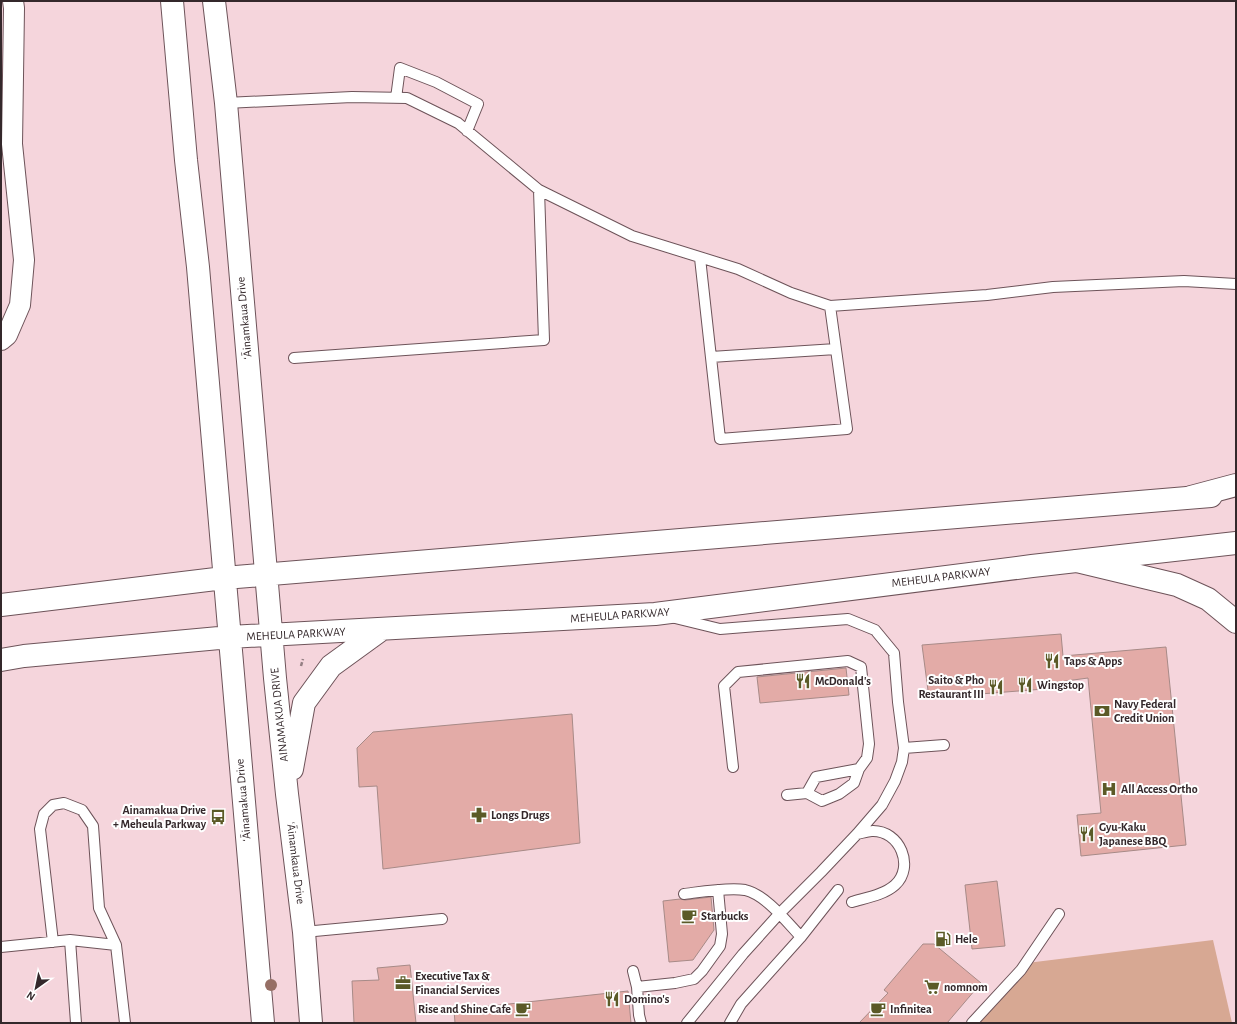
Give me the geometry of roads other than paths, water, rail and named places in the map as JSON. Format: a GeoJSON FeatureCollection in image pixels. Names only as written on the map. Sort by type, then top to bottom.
{"type":"FeatureCollection","features":[{"type":"Feature","properties":{"kind":"main road"},"geometry":{"type":"LineString","coordinates":[[172,1],[186,160],[198,266],[224,578]]}},
{"type":"Feature","properties":{"kind":"main road","name":"ʻĀinamkaua Drive"},"geometry":{"type":"LineString","coordinates":[[214,1],[226,102],[271,635]]}},
{"type":"Feature","properties":{"kind":"main road"},"geometry":{"type":"LineString","coordinates":[[1191,497],[1236,485]]}},
{"type":"Feature","properties":{"kind":"main road"},"geometry":{"type":"LineString","coordinates":[[1,605],[265,574],[330,570],[1191,497],[1236,495]]}},
{"type":"Feature","properties":{"kind":"main road","name":"MEHEULA PARKWAY"},"geometry":{"type":"LineString","coordinates":[[1,660],[24,656],[230,637],[655,614],[1032,566],[1236,543]]}},
{"type":"Feature","properties":{"kind":"main road"},"geometry":{"type":"LineString","coordinates":[[1077,561],[1177,585],[1208,599],[1236,622]]}},
{"type":"Feature","properties":{"kind":"main road","name":"ʻĀinamakua Drive"},"geometry":{"type":"LineString","coordinates":[[224,578],[263,1023]]}},
{"type":"Feature","properties":{"kind":"main road"},"geometry":{"type":"LineString","coordinates":[[287,794],[304,703],[331,666],[382,628]]}},
{"type":"Feature","properties":{"kind":"main road","name":"AINAMAKUA DRIVE"},"geometry":{"type":"LineString","coordinates":[[271,635],[287,794]]}},
{"type":"Feature","properties":{"kind":"main road","name":"ʻĀinamkaua Drive"},"geometry":{"type":"LineString","coordinates":[[287,794],[304,932]]}},
{"type":"Feature","properties":{"kind":"main road"},"geometry":{"type":"LineString","coordinates":[[304,932],[311,1023]]}},
{"type":"Feature","properties":{"kind":"street"},"geometry":{"type":"LineString","coordinates":[[1,340],[7,335],[20,305],[24,260],[12,144],[13,1]]}},
{"type":"Feature","properties":{"kind":"lane"},"geometry":{"type":"LineString","coordinates":[[396,98],[400,68],[436,82],[478,104],[467,131]]}},
{"type":"Feature","properties":{"kind":"lane"},"geometry":{"type":"LineString","coordinates":[[226,102],[352,97],[407,98],[458,124],[539,190],[632,236],[738,269],[791,293],[830,306],[986,295],[1053,287],[1184,281],[1236,284]]}},
{"type":"Feature","properties":{"kind":"lane"},"geometry":{"type":"LineString","coordinates":[[294,358],[544,340],[539,190]]}},
{"type":"Feature","properties":{"kind":"lane"},"geometry":{"type":"LineString","coordinates":[[700,258],[720,440],[847,429],[830,306]]}},
{"type":"Feature","properties":{"kind":"lane"},"geometry":{"type":"LineString","coordinates":[[711,357],[836,349]]}},
{"type":"Feature","properties":{"kind":"lane"},"geometry":{"type":"LineString","coordinates":[[655,614],[720,629],[848,618],[875,630],[894,653],[904,748],[902,762],[895,781],[882,805],[857,834],[779,914],[743,954],[687,1023]]}},
{"type":"Feature","properties":{"kind":"lane"},"geometry":{"type":"LineString","coordinates":[[733,767],[724,686],[738,672],[848,661],[860,667],[869,744],[867,758],[859,769],[854,783],[839,794],[822,801],[807,793],[787,796]]}},
{"type":"Feature","properties":{"kind":"lane"},"geometry":{"type":"LineString","coordinates":[[904,748],[944,745]]}},
{"type":"Feature","properties":{"kind":"lane"},"geometry":{"type":"LineString","coordinates":[[807,793],[816,777],[859,769]]}},
{"type":"Feature","properties":{"kind":"lane"},"geometry":{"type":"LineString","coordinates":[[53,942],[40,829],[44,814],[53,805],[64,803],[82,810],[93,826],[99,908],[116,945],[125,1023]]}},
{"type":"Feature","properties":{"kind":"lane"},"geometry":{"type":"LineString","coordinates":[[852,902],[884,892],[894,886],[901,878],[904,868],[904,857],[900,846],[892,838],[882,833],[873,831],[857,834]]}},
{"type":"Feature","properties":{"kind":"lane"},"geometry":{"type":"LineString","coordinates":[[637,987],[675,983],[694,978],[702,971],[720,946],[722,934],[718,890]]}},
{"type":"Feature","properties":{"kind":"lane"},"geometry":{"type":"LineString","coordinates":[[684,894],[718,890],[744,890],[760,897],[801,937]]}},
{"type":"Feature","properties":{"kind":"lane"},"geometry":{"type":"LineString","coordinates":[[730,1023],[741,1004],[801,937],[838,890]]}},
{"type":"Feature","properties":{"kind":"lane"},"geometry":{"type":"LineString","coordinates":[[972,1023],[1021,970],[1058,914]]}},
{"type":"Feature","properties":{"kind":"lane"},"geometry":{"type":"LineString","coordinates":[[304,932],[442,919]]}},
{"type":"Feature","properties":{"kind":"lane"},"geometry":{"type":"LineString","coordinates":[[70,940],[76,1023]]}},
{"type":"Feature","properties":{"kind":"lane"},"geometry":{"type":"LineString","coordinates":[[1,947],[70,940],[116,945]]}},
{"type":"Feature","properties":{"kind":"lane"},"geometry":{"type":"LineString","coordinates":[[632,971],[637,987],[640,1023]]}},
{"type":"Feature","properties":{"kind":"place","name":"Taps & Apps"},"geometry":{"type":"Point","coordinates":[1052,661]}},
{"type":"Feature","properties":{"kind":"place","name":"McDonald's"},"geometry":{"type":"Point","coordinates":[803,681]}},
{"type":"Feature","properties":{"kind":"place","name":"Wingstop"},"geometry":{"type":"Point","coordinates":[1025,685]}},
{"type":"Feature","properties":{"kind":"place","name":"Saito & Pho Restaurant III"},"geometry":{"type":"Point","coordinates":[996,687]}},
{"type":"Feature","properties":{"kind":"place","name":"Navy Federal Credit Union"},"geometry":{"type":"Point","coordinates":[1102,711]}},
{"type":"Feature","properties":{"kind":"place","name":"All Access Ortho"},"geometry":{"type":"Point","coordinates":[1109,789]}},
{"type":"Feature","properties":{"kind":"place","name":"Longs Drugs"},"geometry":{"type":"Point","coordinates":[479,815]}},
{"type":"Feature","properties":{"kind":"place","name":"Ainamakua Drive + Meheula Parkway"},"geometry":{"type":"Point","coordinates":[218,817]}},
{"type":"Feature","properties":{"kind":"place","name":"Gyu-Kaku Japanese BBQ"},"geometry":{"type":"Point","coordinates":[1087,834]}},
{"type":"Feature","properties":{"kind":"place","name":"Starbucks"},"geometry":{"type":"Point","coordinates":[689,916]}},
{"type":"Feature","properties":{"kind":"place","name":"Hele"},"geometry":{"type":"Point","coordinates":[943,939]}},
{"type":"Feature","properties":{"kind":"place","name":"Executive Tax & Financial Services"},"geometry":{"type":"Point","coordinates":[403,983]}},
{"type":"Feature","properties":{"kind":"place","name":"nomnom"},"geometry":{"type":"Point","coordinates":[932,987]}},
{"type":"Feature","properties":{"kind":"place","name":"Domino's"},"geometry":{"type":"Point","coordinates":[612,999]}},
{"type":"Feature","properties":{"kind":"place","name":"Rise and Shine Cafe"},"geometry":{"type":"Point","coordinates":[523,1009]}},
{"type":"Feature","properties":{"kind":"place","name":"Infinitea"},"geometry":{"type":"Point","coordinates":[878,1009]}}]}
